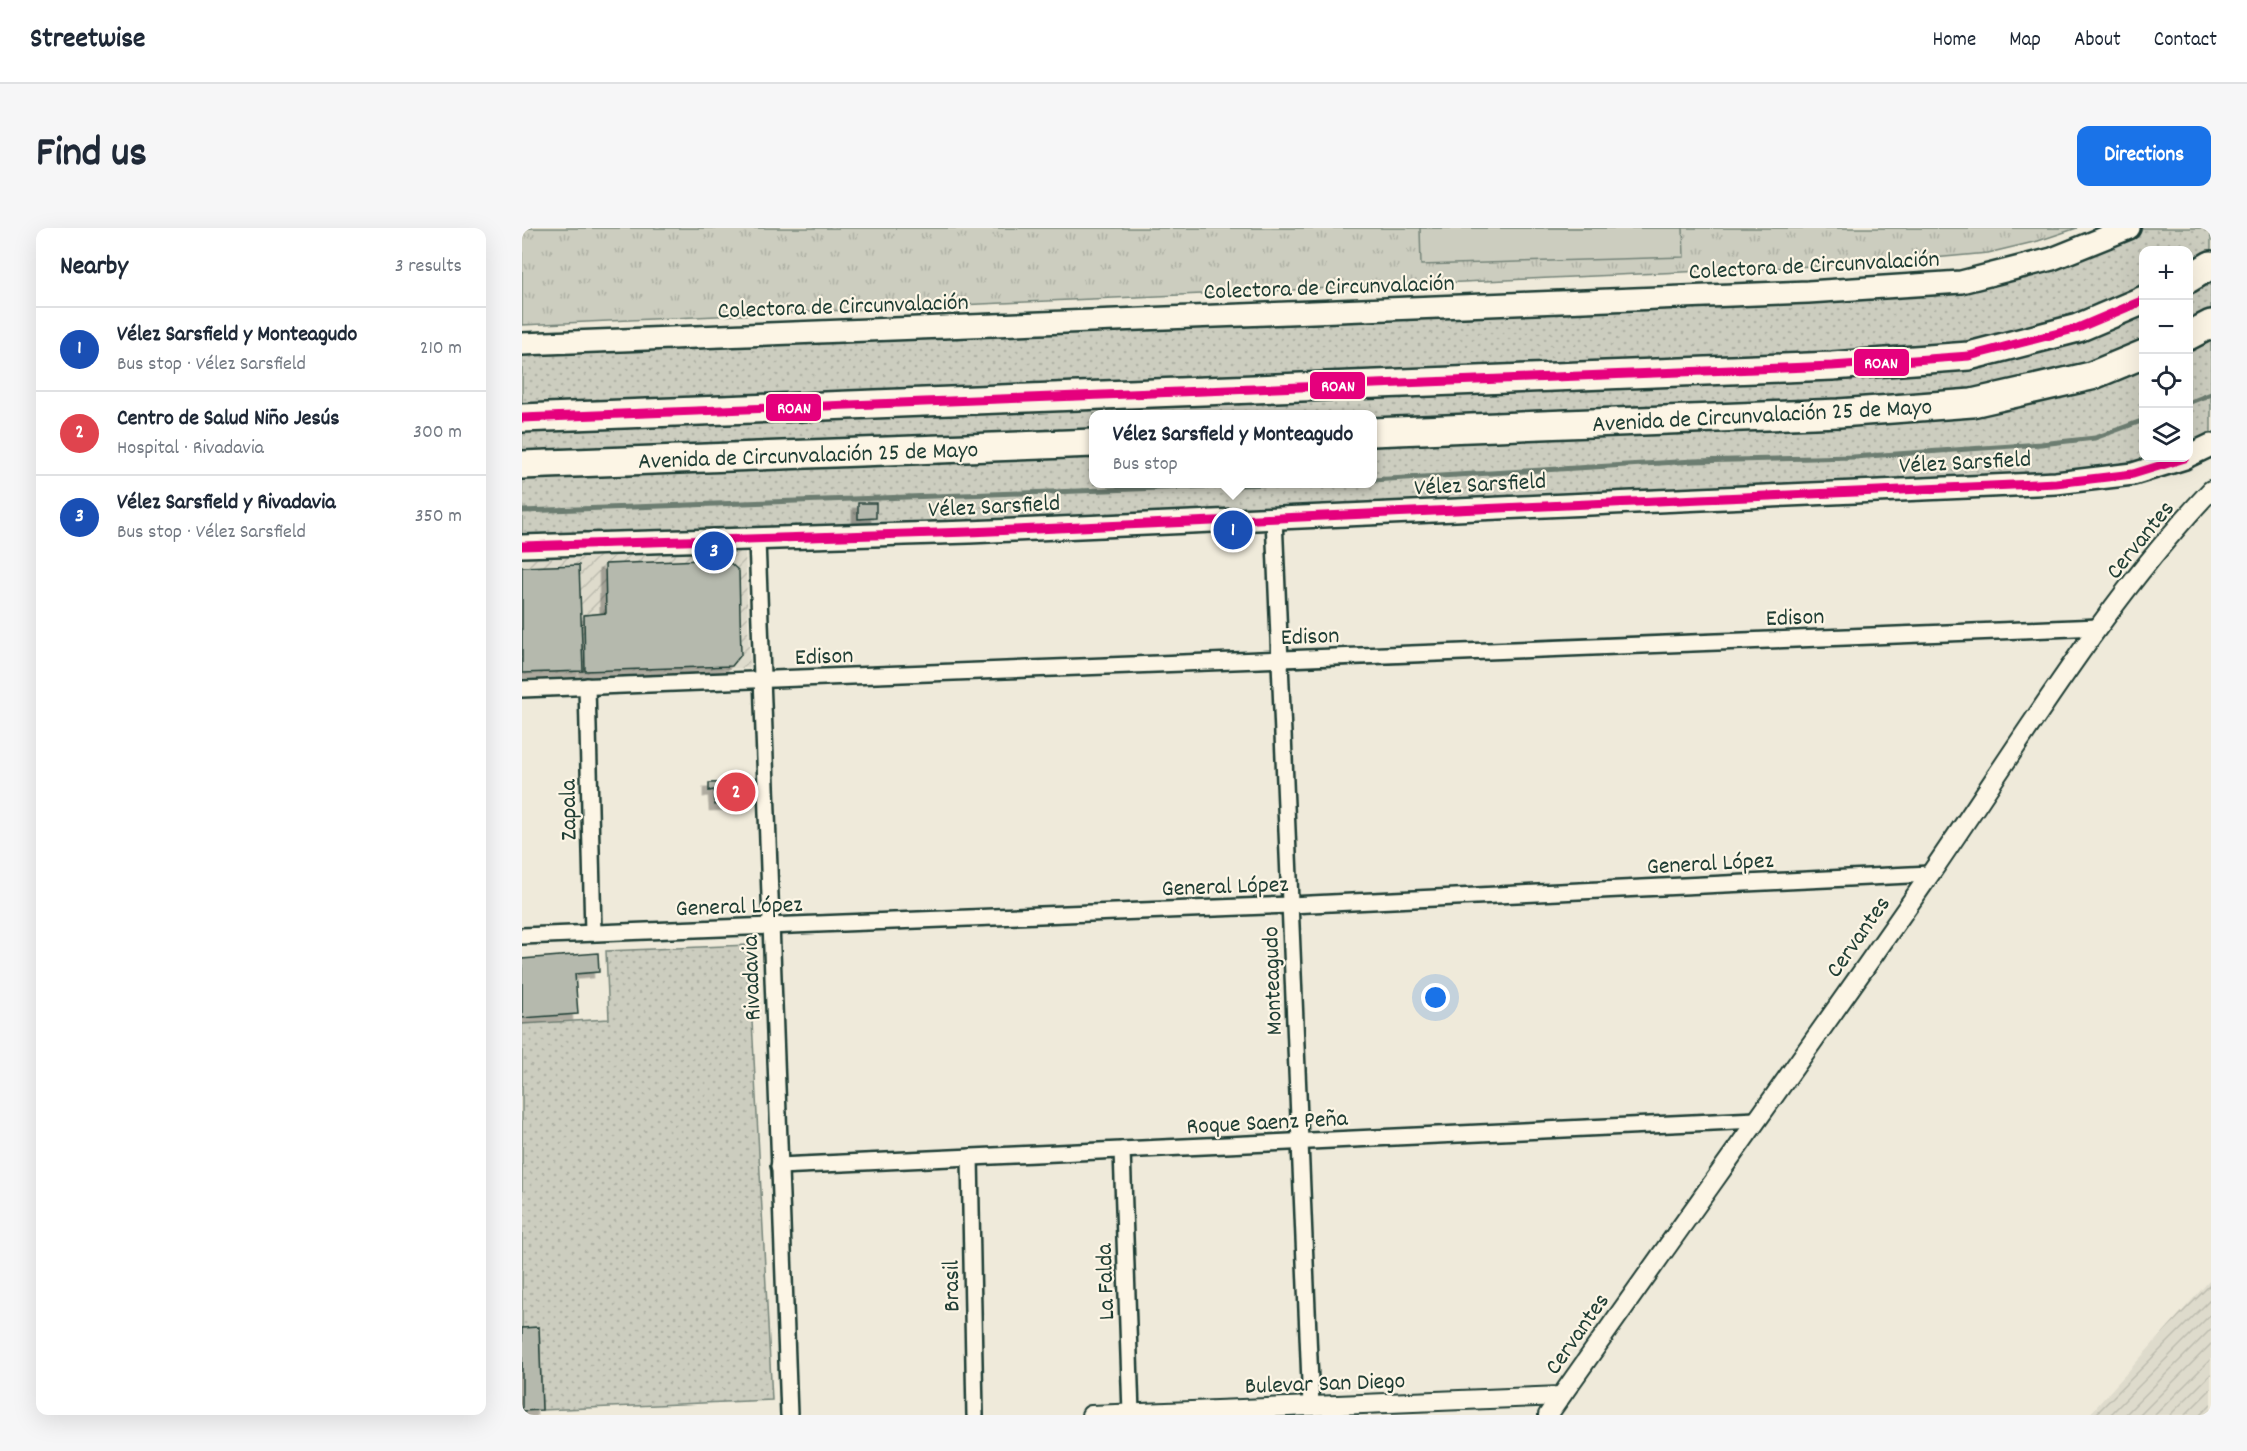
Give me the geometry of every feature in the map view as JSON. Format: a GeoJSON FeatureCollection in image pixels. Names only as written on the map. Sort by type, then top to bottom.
{"type":"FeatureCollection","features":[{"type":"Feature","properties":{"kind":"highway"},"geometry":{"type":"LineString","coordinates":[[2193,276],[2211,265]]}},
{"type":"Feature","properties":{"kind":"highway","name":"Avenida de Circunvalación 25 de Mayo"},"geometry":{"type":"LineString","coordinates":[[522,417],[1832,366],[1969,356],[2078,328],[2139,302]]}},
{"type":"Feature","properties":{"kind":"highway"},"geometry":{"type":"LineString","coordinates":[[2193,333],[2211,324]]}},
{"type":"Feature","properties":{"kind":"highway","name":"Avenida de Circunvalación 25 de Mayo"},"geometry":{"type":"LineString","coordinates":[[1377,432],[1827,414],[1972,403],[2091,376],[2139,356]]}},
{"type":"Feature","properties":{"kind":"highway","name":"Avenida de Circunvalación 25 de Mayo"},"geometry":{"type":"LineString","coordinates":[[522,465],[1089,443]]}},
{"type":"Feature","properties":{"kind":"main road","name":"Colectora de Circunvalación"},"geometry":{"type":"LineString","coordinates":[[522,344],[1784,293],[1961,282],[2052,260],[2129,228]]}},
{"type":"Feature","properties":{"kind":"main road","name":"Vélez Sarsfield"},"geometry":{"type":"LineString","coordinates":[[2193,454],[2211,445]]}},
{"type":"Feature","properties":{"kind":"main road","name":"Vélez Sarsfield"},"geometry":{"type":"LineString","coordinates":[[522,546],[757,540],[2056,483],[2133,474],[2171,462]]}},
{"type":"Feature","properties":{"kind":"street","name":"Cervantes"},"geometry":{"type":"LineString","coordinates":[[1548,1415],[1930,874],[2099,627],[2182,520],[2211,490]]}},
{"type":"Feature","properties":{"kind":"street","name":"Monteagudo"},"geometry":{"type":"LineString","coordinates":[[1274,518],[1311,1406]]}},
{"type":"Feature","properties":{"kind":"street","name":"Rivadavia"},"geometry":{"type":"LineString","coordinates":[[757,540],[789,1415]]}},
{"type":"Feature","properties":{"kind":"street","name":"Edison"},"geometry":{"type":"LineString","coordinates":[[522,689],[2099,627]]}},
{"type":"Feature","properties":{"kind":"street","name":"Zapala"},"geometry":{"type":"LineString","coordinates":[[587,686],[593,933]]}},
{"type":"Feature","properties":{"kind":"street","name":"General López"},"geometry":{"type":"LineString","coordinates":[[522,936],[1290,905],[1930,874]]}},
{"type":"Feature","properties":{"kind":"street","name":"Roque Saenz Peña"},"geometry":{"type":"LineString","coordinates":[[779,1166],[1756,1120]]}},
{"type":"Feature","properties":{"kind":"street","name":"La Falda"},"geometry":{"type":"LineString","coordinates":[[1122,1150],[1131,1413]]}},
{"type":"Feature","properties":{"kind":"street","name":"Brasil"},"geometry":{"type":"LineString","coordinates":[[970,1157],[975,1415]]}},
{"type":"Feature","properties":{"kind":"street","name":"Bulevar San Diego"},"geometry":{"type":"LineString","coordinates":[[1091,1415],[1561,1396]]}},
{"type":"Feature","properties":{"kind":"shaded area"},"geometry":{"type":"Polygon","coordinates":[[[745,552],[750,668],[522,675],[522,559],[745,552]]]}},
{"type":"Feature","properties":{"kind":"shaded area"},"geometry":{"type":"Polygon","coordinates":[[[2211,1279],[2211,1415],[2089,1415],[2211,1279]]]}},
{"type":"Feature","properties":{"kind":"green space"},"geometry":{"type":"Polygon","coordinates":[[[522,228],[2077,228],[2038,241],[1988,253],[1879,263],[522,325],[522,228]]]}},
{"type":"Feature","properties":{"kind":"green space"},"geometry":{"type":"Polygon","coordinates":[[[1420,228],[1683,228],[1684,257],[1421,265],[1420,228]]]}},
{"type":"Feature","properties":{"kind":"green space"},"geometry":{"type":"Polygon","coordinates":[[[2129,228],[2211,228],[2211,445],[2193,454],[2193,246],[2139,246],[2139,462],[2172,462],[2133,474],[522,546],[522,344],[1961,282],[2129,228]]]}},
{"type":"Feature","properties":{"kind":"green space"},"geometry":{"type":"Polygon","coordinates":[[[748,945],[772,1400],[542,1410],[539,1327],[522,1328],[522,1024],[609,1019],[606,951],[748,945]]]}},
{"type":"Feature","properties":{"kind":"building"},"geometry":{"type":"Polygon","coordinates":[[[858,503],[876,503],[876,518],[858,519],[858,503]]]}},
{"type":"Feature","properties":{"kind":"building"},"geometry":{"type":"Polygon","coordinates":[[[726,559],[739,571],[741,655],[732,666],[585,671],[584,615],[606,613],[605,564],[726,559]]]}},
{"type":"Feature","properties":{"kind":"building"},"geometry":{"type":"Polygon","coordinates":[[[579,565],[583,671],[522,673],[522,567],[579,565]]]}},
{"type":"Feature","properties":{"kind":"building"},"geometry":{"type":"Polygon","coordinates":[[[742,782],[743,804],[715,805],[714,790],[709,791],[709,783],[742,782]]]}},
{"type":"Feature","properties":{"kind":"building"},"geometry":{"type":"Polygon","coordinates":[[[598,953],[599,972],[575,974],[578,1014],[522,1018],[522,959],[598,953]]]}},
{"type":"Feature","properties":{"kind":"building"},"geometry":{"type":"Polygon","coordinates":[[[539,1327],[542,1410],[522,1411],[522,1328],[539,1327]]]}},
{"type":"Feature","properties":{"kind":"waterway"},"geometry":{"type":"LineString","coordinates":[[2193,401],[2211,394]]}},
{"type":"Feature","properties":{"kind":"waterway"},"geometry":{"type":"LineString","coordinates":[[1377,480],[1694,461],[1853,457],[2041,444],[2095,438],[2139,422]]}},
{"type":"Feature","properties":{"kind":"waterway"},"geometry":{"type":"LineString","coordinates":[[522,511],[1160,488]]}},
{"type":"Feature","properties":{"kind":"transit line","name":"ROAN"},"geometry":{"type":"LineString","coordinates":[[522,418],[1832,366],[1969,356],[2078,328],[2139,302]]}},
{"type":"Feature","properties":{"kind":"transit line","name":"ROAN"},"geometry":{"type":"LineString","coordinates":[[522,546],[969,532],[2056,483],[2133,474],[2172,462]]}},
{"type":"Feature","properties":{"kind":"place","name":"Vélez Sarsfield y Monteagudo"},"geometry":{"type":"Point","coordinates":[1233,530]}},
{"type":"Feature","properties":{"kind":"place","name":"Vélez Sarsfield y Rivadavia"},"geometry":{"type":"Point","coordinates":[714,551]}},
{"type":"Feature","properties":{"kind":"place","name":"Centro de Salud Niño Jesús"},"geometry":{"type":"Point","coordinates":[736,792]}}]}
